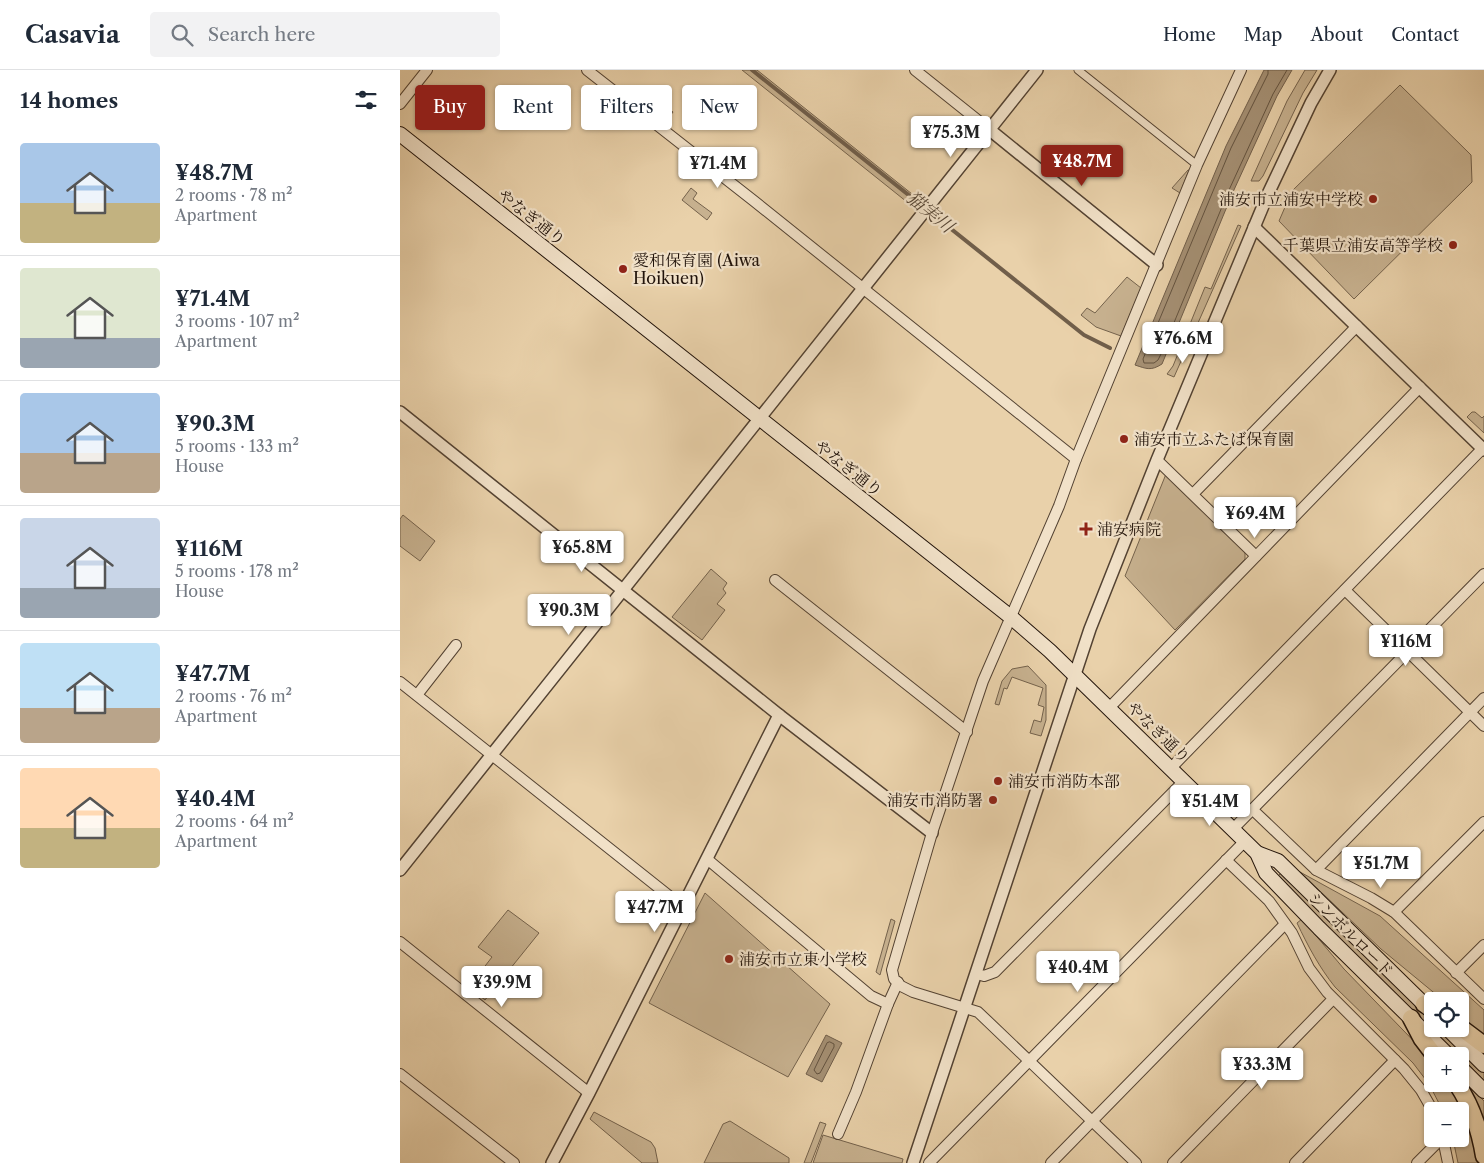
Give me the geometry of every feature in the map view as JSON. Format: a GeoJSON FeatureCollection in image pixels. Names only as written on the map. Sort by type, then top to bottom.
{"type":"FeatureCollection","features":[{"type":"Feature","properties":{"kind":"highway"},"geometry":{"type":"LineString","coordinates":[[1411,1018],[1428,1047]]}},
{"type":"Feature","properties":{"kind":"highway"},"geometry":{"type":"LineString","coordinates":[[1469,1034],[1484,1045]]}},
{"type":"Feature","properties":{"kind":"highway"},"geometry":{"type":"LineString","coordinates":[[1462,1092],[1476,1123],[1484,1156]]}},
{"type":"Feature","properties":{"kind":"main road","name":"やなぎ通り"},"geometry":{"type":"LineString","coordinates":[[400,134],[759,420],[1012,618],[1050,651],[1257,853]]}},
{"type":"Feature","properties":{"kind":"main road","name":"シンボルロード"},"geometry":{"type":"LineString","coordinates":[[1257,853],[1278,861],[1424,1003]]}},
{"type":"Feature","properties":{"kind":"main road","name":"シンボルロード"},"geometry":{"type":"LineString","coordinates":[[1257,853],[1266,873],[1440,1047]]}},
{"type":"Feature","properties":{"kind":"main road"},"geometry":{"type":"LineString","coordinates":[[1456,1037],[1484,1065]]}},
{"type":"Feature","properties":{"kind":"main road"},"geometry":{"type":"LineString","coordinates":[[1469,1076],[1484,1091]]}},
{"type":"Feature","properties":{"kind":"street"},"geometry":{"type":"LineString","coordinates":[[400,104],[427,70]]}},
{"type":"Feature","properties":{"kind":"street"},"geometry":{"type":"LineString","coordinates":[[587,70],[762,207],[1076,459]]}},
{"type":"Feature","properties":{"kind":"street"},"geometry":{"type":"LineString","coordinates":[[914,70],[1157,265]]}},
{"type":"Feature","properties":{"kind":"street"},"geometry":{"type":"LineString","coordinates":[[400,870],[1037,70]]}},
{"type":"Feature","properties":{"kind":"street"},"geometry":{"type":"LineString","coordinates":[[1078,70],[1197,165]]}},
{"type":"Feature","properties":{"kind":"street"},"geometry":{"type":"LineString","coordinates":[[1136,1163],[978,1012],[913,992],[901,986],[894,979],[892,970],[932,833],[983,681],[1012,618],[1059,506],[1076,459],[1197,165],[1241,70]]}},
{"type":"Feature","properties":{"kind":"street"},"geometry":{"type":"LineString","coordinates":[[917,1162],[965,1007],[1090,628],[1157,460],[1254,227],[1311,102],[1330,70]]}},
{"type":"Feature","properties":{"kind":"street"},"geometry":{"type":"LineString","coordinates":[[1171,768],[1483,449],[1254,227]]}},
{"type":"Feature","properties":{"kind":"street"},"geometry":{"type":"LineString","coordinates":[[1193,494],[1358,326]]}},
{"type":"Feature","properties":{"kind":"street"},"geometry":{"type":"LineString","coordinates":[[1109,708],[1420,387]]}},
{"type":"Feature","properties":{"kind":"street"},"geometry":{"type":"LineString","coordinates":[[400,412],[779,715],[932,833]]}},
{"type":"Feature","properties":{"kind":"street"},"geometry":{"type":"LineString","coordinates":[[1157,460],[1256,556]]}},
{"type":"Feature","properties":{"kind":"street"},"geometry":{"type":"LineString","coordinates":[[1233,829],[1484,574]]}},
{"type":"Feature","properties":{"kind":"street"},"geometry":{"type":"LineString","coordinates":[[776,580],[967,732]]}},
{"type":"Feature","properties":{"kind":"street"},"geometry":{"type":"LineString","coordinates":[[1345,590],[1484,726]]}},
{"type":"Feature","properties":{"kind":"street"},"geometry":{"type":"LineString","coordinates":[[417,695],[456,644]]}},
{"type":"Feature","properties":{"kind":"street"},"geometry":{"type":"LineString","coordinates":[[400,682],[683,906]]}},
{"type":"Feature","properties":{"kind":"street"},"geometry":{"type":"LineString","coordinates":[[1316,870],[1484,698]]}},
{"type":"Feature","properties":{"kind":"street"},"geometry":{"type":"LineString","coordinates":[[552,1163],[779,715]]}},
{"type":"Feature","properties":{"kind":"street"},"geometry":{"type":"LineString","coordinates":[[976,974],[984,976],[995,972],[1184,781]]}},
{"type":"Feature","properties":{"kind":"street"},"geometry":{"type":"LineString","coordinates":[[1253,810],[1316,870],[1394,912],[1484,999]]}},
{"type":"Feature","properties":{"kind":"street"},"geometry":{"type":"LineString","coordinates":[[1394,912],[1484,822]]}},
{"type":"Feature","properties":{"kind":"street"},"geometry":{"type":"LineString","coordinates":[[929,1163],[1245,841]]}},
{"type":"Feature","properties":{"kind":"street"},"geometry":{"type":"LineString","coordinates":[[707,859],[871,996],[888,1004]]}},
{"type":"Feature","properties":{"kind":"street"},"geometry":{"type":"LineString","coordinates":[[1226,860],[1269,902],[1285,924],[1309,968],[1333,999],[1395,1060],[1421,1090],[1428,1102]]}},
{"type":"Feature","properties":{"kind":"street"},"geometry":{"type":"LineString","coordinates":[[1051,1163],[1285,924]]}},
{"type":"Feature","properties":{"kind":"street"},"geometry":{"type":"LineString","coordinates":[[400,942],[589,1093]]}},
{"type":"Feature","properties":{"kind":"street"},"geometry":{"type":"LineString","coordinates":[[1456,973],[1484,945]]}},
{"type":"Feature","properties":{"kind":"street"},"geometry":{"type":"LineString","coordinates":[[838,1134],[898,982]]}},
{"type":"Feature","properties":{"kind":"street"},"geometry":{"type":"LineString","coordinates":[[1173,1163],[1333,999]]}},
{"type":"Feature","properties":{"kind":"street"},"geometry":{"type":"LineString","coordinates":[[1295,1163],[1395,1060]]}},
{"type":"Feature","properties":{"kind":"street"},"geometry":{"type":"LineString","coordinates":[[400,1074],[514,1163]]}},
{"type":"Feature","properties":{"kind":"street"},"geometry":{"type":"LineString","coordinates":[[1417,1163],[1434,1147]]}},
{"type":"Feature","properties":{"kind":"street"},"geometry":{"type":"LineString","coordinates":[[1444,1147],[1448,1163]]}},
{"type":"Feature","properties":{"kind":"shaded area"},"geometry":{"type":"Polygon","coordinates":[[[742,70],[757,70],[912,194],[907,202],[742,70]]]}},
{"type":"Feature","properties":{"kind":"shaded area"},"geometry":{"type":"Polygon","coordinates":[[[1305,70],[1317,70],[1303,93],[1263,176],[1259,181],[1251,181],[1287,101],[1305,70]]]}},
{"type":"Feature","properties":{"kind":"shaded area","name":"浦安市立浦安中学校"},"geometry":{"type":"Polygon","coordinates":[[[1400,85],[1471,155],[1472,182],[1354,299],[1279,221],[1292,191],[1400,85]]]}},
{"type":"Feature","properties":{"kind":"shaded area"},"geometry":{"type":"Polygon","coordinates":[[[716,149],[744,171],[739,177],[711,155],[716,149]]]}},
{"type":"Feature","properties":{"kind":"shaded area"},"geometry":{"type":"Polygon","coordinates":[[[1189,170],[1180,193],[1172,188],[1189,170]]]}},
{"type":"Feature","properties":{"kind":"shaded area"},"geometry":{"type":"Polygon","coordinates":[[[691,188],[697,193],[693,199],[712,213],[707,220],[682,200],[691,188]]]}},
{"type":"Feature","properties":{"kind":"shaded area"},"geometry":{"type":"Polygon","coordinates":[[[1238,225],[1241,226],[1174,377],[1167,374],[1173,366],[1205,287],[1211,289],[1238,225]]]}},
{"type":"Feature","properties":{"kind":"shaded area"},"geometry":{"type":"Polygon","coordinates":[[[1127,277],[1141,288],[1121,336],[1096,327],[1081,315],[1087,308],[1095,313],[1127,277]]]}},
{"type":"Feature","properties":{"kind":"shaded area"},"geometry":{"type":"Polygon","coordinates":[[[1472,412],[1475,412],[1482,418],[1484,416],[1484,433],[1467,417],[1472,412]]]}},
{"type":"Feature","properties":{"kind":"shaded area"},"geometry":{"type":"Polygon","coordinates":[[[1166,474],[1245,552],[1245,559],[1175,630],[1125,576],[1166,474]]]}},
{"type":"Feature","properties":{"kind":"shaded area"},"geometry":{"type":"Polygon","coordinates":[[[403,515],[435,541],[420,561],[400,546],[400,519],[403,515]]]}},
{"type":"Feature","properties":{"kind":"shaded area"},"geometry":{"type":"Polygon","coordinates":[[[711,569],[727,583],[723,589],[726,593],[717,604],[725,610],[702,640],[672,617],[711,569]]]}},
{"type":"Feature","properties":{"kind":"shaded area"},"geometry":{"type":"Polygon","coordinates":[[[1028,666],[1046,685],[1046,720],[1041,736],[1030,733],[1034,720],[1041,722],[1044,707],[1038,705],[1043,688],[1012,677],[1007,689],[1004,688],[999,705],[995,704],[1002,681],[1012,669],[1028,666]]]}},
{"type":"Feature","properties":{"kind":"shaded area"},"geometry":{"type":"Polygon","coordinates":[[[1282,872],[1424,1013],[1424,1021],[1277,877],[1282,872]]]}},
{"type":"Feature","properties":{"kind":"shaded area"},"geometry":{"type":"Polygon","coordinates":[[[1300,872],[1380,916],[1464,992],[1433,992],[1381,949],[1300,872]]]}},
{"type":"Feature","properties":{"kind":"shaded area"},"geometry":{"type":"Polygon","coordinates":[[[705,893],[830,1004],[788,1077],[649,1003],[705,893]]]}},
{"type":"Feature","properties":{"kind":"shaded area"},"geometry":{"type":"Polygon","coordinates":[[[508,910],[539,933],[485,1000],[469,987],[492,957],[478,947],[508,910]]]}},
{"type":"Feature","properties":{"kind":"shaded area"},"geometry":{"type":"Polygon","coordinates":[[[891,919],[895,921],[880,975],[876,972],[891,919]]]}},
{"type":"Feature","properties":{"kind":"shaded area"},"geometry":{"type":"Polygon","coordinates":[[[1302,919],[1344,969],[1424,1052],[1424,1077],[1413,1063],[1335,987],[1319,964],[1297,923],[1302,919]]]}},
{"type":"Feature","properties":{"kind":"shaded area"},"geometry":{"type":"Polygon","coordinates":[[[1469,996],[1484,1010],[1484,1038],[1469,1027],[1469,996]]]}},
{"type":"Feature","properties":{"kind":"shaded area"},"geometry":{"type":"Polygon","coordinates":[[[1440,1037],[1448,1037],[1458,1047],[1450,1047],[1440,1037]]]}},
{"type":"Feature","properties":{"kind":"shaded area"},"geometry":{"type":"Polygon","coordinates":[[[1469,1057],[1484,1072],[1484,1080],[1469,1065],[1469,1057]]]}},
{"type":"Feature","properties":{"kind":"shaded area"},"geometry":{"type":"Polygon","coordinates":[[[1469,1086],[1484,1101],[1484,1134],[1468,1092],[1469,1086]]]}},
{"type":"Feature","properties":{"kind":"shaded area"},"geometry":{"type":"Polygon","coordinates":[[[1433,1092],[1455,1092],[1459,1102],[1438,1102],[1433,1092]]]}},
{"type":"Feature","properties":{"kind":"shaded area"},"geometry":{"type":"Polygon","coordinates":[[[594,1112],[651,1142],[655,1148],[658,1163],[642,1163],[590,1119],[594,1112]]]}},
{"type":"Feature","properties":{"kind":"shaded area"},"geometry":{"type":"Polygon","coordinates":[[[730,1121],[789,1158],[789,1163],[704,1163],[723,1124],[730,1121]]]}},
{"type":"Feature","properties":{"kind":"shaded area"},"geometry":{"type":"Polygon","coordinates":[[[820,1122],[826,1124],[811,1163],[804,1163],[820,1122]]]}},
{"type":"Feature","properties":{"kind":"shaded area"},"geometry":{"type":"Polygon","coordinates":[[[1469,1123],[1474,1134],[1479,1163],[1458,1163],[1455,1147],[1469,1147],[1469,1123]]]}},
{"type":"Feature","properties":{"kind":"shaded area"},"geometry":{"type":"Polygon","coordinates":[[[823,1135],[903,1159],[902,1163],[813,1163],[823,1135]]]}},
{"type":"Feature","properties":{"kind":"water"},"geometry":{"type":"Polygon","coordinates":[[[1264,70],[1292,70],[1277,96],[1233,192],[1162,364],[1149,369],[1135,365],[1226,146],[1264,70]]]}},
{"type":"Feature","properties":{"kind":"water"},"geometry":{"type":"Polygon","coordinates":[[[826,1035],[842,1043],[822,1082],[806,1074],[826,1035]]]}},
{"type":"Feature","properties":{"kind":"waterway","name":"猫実川"},"geometry":{"type":"LineString","coordinates":[[752,70],[1084,335],[1110,348]]}},
{"type":"Feature","properties":{"kind":"place","name":"浦安市立浦安中学校"},"geometry":{"type":"Point","coordinates":[1373,199]}},
{"type":"Feature","properties":{"kind":"place","name":"千葉県立浦安高等学校"},"geometry":{"type":"Point","coordinates":[1453,245]}},
{"type":"Feature","properties":{"kind":"place","name":"愛和保育園 (Aiwa Hoikuen)"},"geometry":{"type":"Point","coordinates":[623,269]}},
{"type":"Feature","properties":{"kind":"place","name":"浦安市立ふたば保育園"},"geometry":{"type":"Point","coordinates":[1124,439]}},
{"type":"Feature","properties":{"kind":"place","name":"浦安病院"},"geometry":{"type":"Point","coordinates":[1086,529]}},
{"type":"Feature","properties":{"kind":"place","name":"浦安市消防本部"},"geometry":{"type":"Point","coordinates":[998,781]}},
{"type":"Feature","properties":{"kind":"place","name":"浦安市消防署"},"geometry":{"type":"Point","coordinates":[993,800]}},
{"type":"Feature","properties":{"kind":"place","name":"浦安市立東小学校"},"geometry":{"type":"Point","coordinates":[729,959]}}]}
